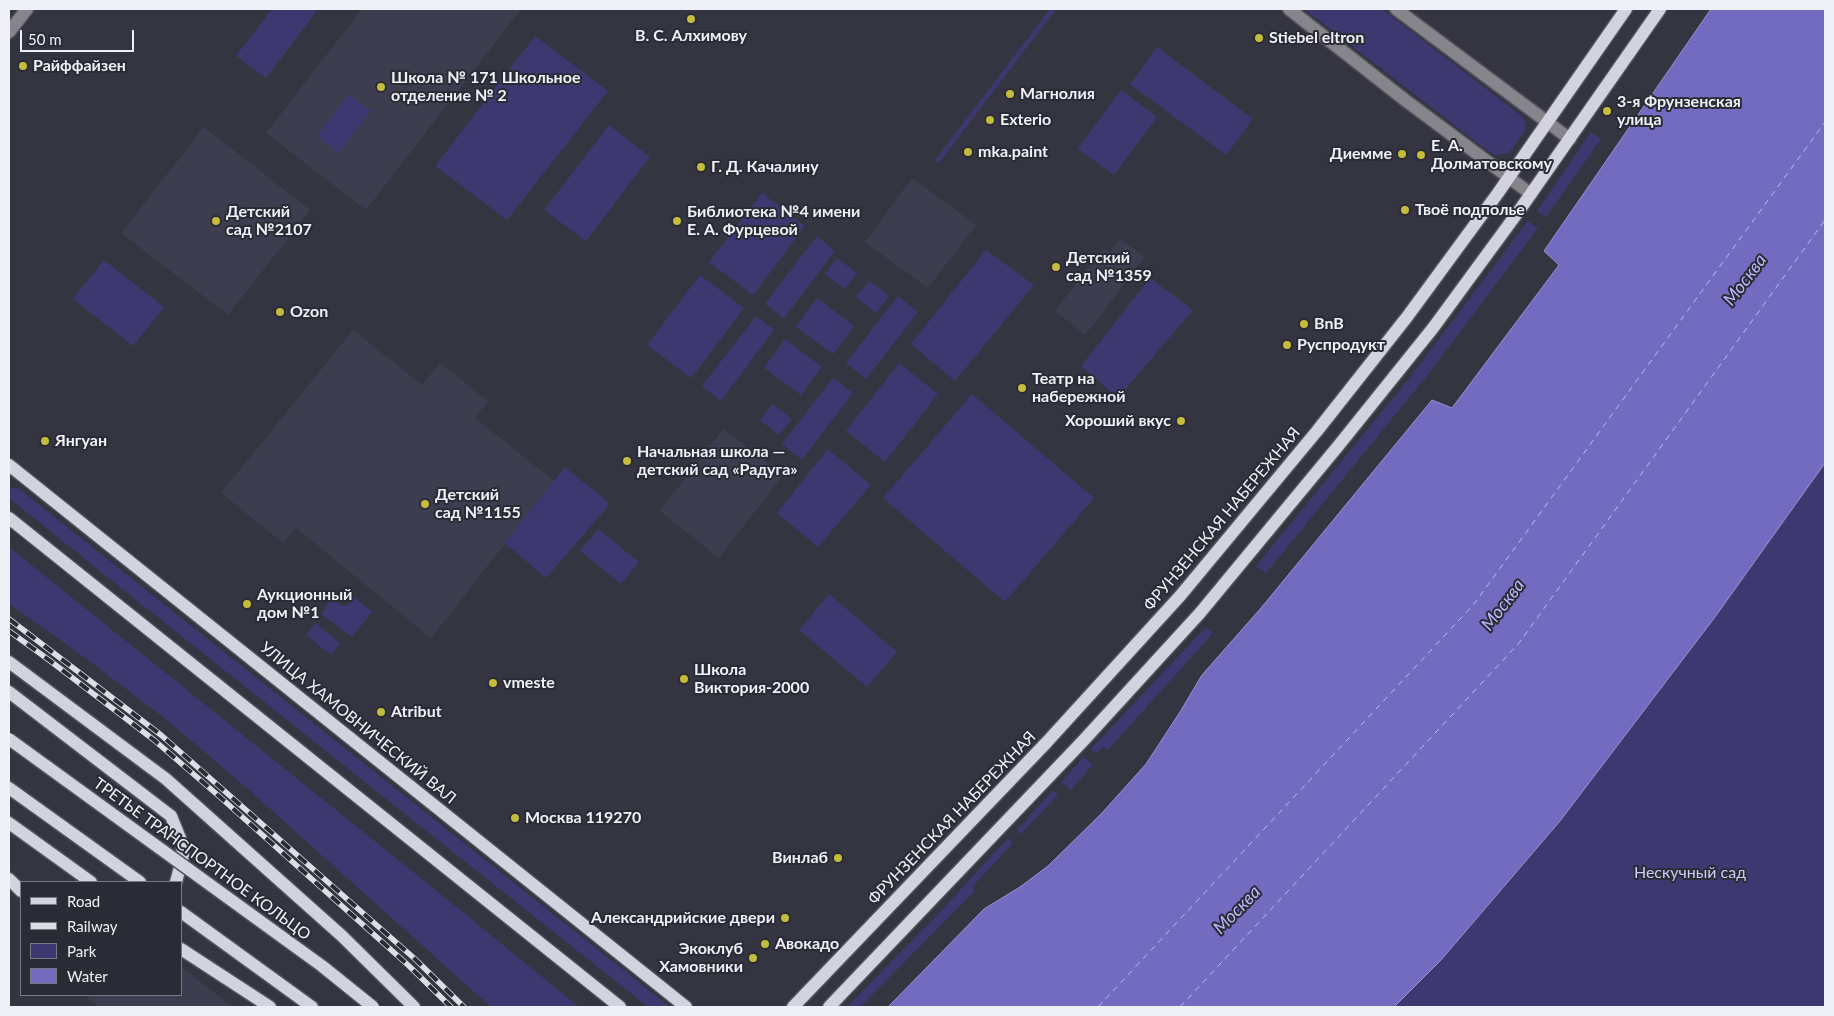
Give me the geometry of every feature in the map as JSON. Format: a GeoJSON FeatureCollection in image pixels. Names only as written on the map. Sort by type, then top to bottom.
{"type":"FeatureCollection","features":[{"type":"Feature","properties":{"kind":"main road","name":"ФРУНЗЕНСКАЯ НАБЕРЕЖНАЯ"},"geometry":{"type":"LineString","coordinates":[[793,1007],[1046,743],[1180,596],[1317,431],[1407,317],[1548,123],[1626,9]]}},
{"type":"Feature","properties":{"kind":"main road"},"geometry":{"type":"LineString","coordinates":[[829,1007],[1083,741],[1200,613],[1340,445],[1433,328],[1531,194],[1660,9]]}},
{"type":"Feature","properties":{"kind":"main road","name":"УЛИЦА ХАМОВНИЧЕСКИЙ ВАЛ"},"geometry":{"type":"LineString","coordinates":[[9,465],[686,1007]]}},
{"type":"Feature","properties":{"kind":"main road"},"geometry":{"type":"LineString","coordinates":[[9,518],[620,1007]]}},
{"type":"Feature","properties":{"kind":"main road"},"geometry":{"type":"LineString","coordinates":[[9,662],[166,779],[342,936],[414,1007]]}},
{"type":"Feature","properties":{"kind":"main road"},"geometry":{"type":"LineString","coordinates":[[9,692],[171,816],[182,843],[183,856],[176,881]]}},
{"type":"Feature","properties":{"kind":"main road","name":"ТРЕТЬЕ ТРАНСПОРТНОЕ КОЛЬЦО"},"geometry":{"type":"LineString","coordinates":[[9,739],[322,966],[373,1007]]}},
{"type":"Feature","properties":{"kind":"main road"},"geometry":{"type":"LineString","coordinates":[[9,788],[139,881]]}},
{"type":"Feature","properties":{"kind":"main road"},"geometry":{"type":"LineString","coordinates":[[9,823],[90,881]]}},
{"type":"Feature","properties":{"kind":"main road"},"geometry":{"type":"LineString","coordinates":[[9,879],[20,890]]}},
{"type":"Feature","properties":{"kind":"main road"},"geometry":{"type":"LineString","coordinates":[[182,913],[312,1007]]}},
{"type":"Feature","properties":{"kind":"main road"},"geometry":{"type":"LineString","coordinates":[[182,950],[270,1007]]}},
{"type":"Feature","properties":{"kind":"street"},"geometry":{"type":"LineString","coordinates":[[9,32],[27,9]]}},
{"type":"Feature","properties":{"kind":"street"},"geometry":{"type":"LineString","coordinates":[[1289,9],[1531,194]]}},
{"type":"Feature","properties":{"kind":"street"},"geometry":{"type":"LineString","coordinates":[[1396,9],[1570,139]]}},
{"type":"Feature","properties":{"kind":"shaded area","name":"Школа № 171 Школьное отделение № 2"},"geometry":{"type":"Polygon","coordinates":[[[362,9],[521,9],[366,210],[266,133],[362,9]]]}},
{"type":"Feature","properties":{"kind":"shaded area","name":"Детский сад №2107"},"geometry":{"type":"Polygon","coordinates":[[[204,127],[310,210],[228,315],[121,233],[204,127]]]}},
{"type":"Feature","properties":{"kind":"shaded area"},"geometry":{"type":"Polygon","coordinates":[[[912,178],[976,225],[928,288],[865,242],[912,178]]]}},
{"type":"Feature","properties":{"kind":"shaded area"},"geometry":{"type":"Polygon","coordinates":[[[1120,239],[1145,257],[1085,335],[1055,311],[1103,248],[1110,252],[1120,239]]]}},
{"type":"Feature","properties":{"kind":"shaded area","name":"Детский сад №1155"},"geometry":{"type":"Polygon","coordinates":[[[353,330],[422,385],[440,363],[488,401],[475,418],[554,481],[431,638],[296,528],[283,543],[221,493],[353,330]]]}},
{"type":"Feature","properties":{"kind":"shaded area"},"geometry":{"type":"Polygon","coordinates":[[[723,429],[783,475],[719,558],[660,511],[723,429]]]}},
{"type":"Feature","properties":{"kind":"shaded area"},"geometry":{"type":"Polygon","coordinates":[[[182,968],[233,1007],[98,1007],[86,996],[182,996],[182,968]]]}},
{"type":"Feature","properties":{"kind":"green space"},"geometry":{"type":"Polygon","coordinates":[[[272,9],[318,9],[266,78],[236,56],[272,9]]]}},
{"type":"Feature","properties":{"kind":"green space"},"geometry":{"type":"Polygon","coordinates":[[[1050,9],[1056,9],[939,163],[935,160],[1050,9]]]}},
{"type":"Feature","properties":{"kind":"green space"},"geometry":{"type":"Polygon","coordinates":[[[1304,9],[1382,9],[1523,117],[1526,124],[1524,132],[1509,153],[1495,155],[1304,9]]]}},
{"type":"Feature","properties":{"kind":"green space"},"geometry":{"type":"Polygon","coordinates":[[[535,36],[608,91],[507,220],[435,166],[535,36]]]}},
{"type":"Feature","properties":{"kind":"green space"},"geometry":{"type":"Polygon","coordinates":[[[1157,47],[1253,119],[1226,155],[1130,84],[1157,47]]]}},
{"type":"Feature","properties":{"kind":"green space"},"geometry":{"type":"Polygon","coordinates":[[[1121,90],[1157,117],[1114,175],[1078,149],[1121,90]]]}},
{"type":"Feature","properties":{"kind":"green space"},"geometry":{"type":"Polygon","coordinates":[[[349,94],[371,111],[339,153],[317,136],[349,94]]]}},
{"type":"Feature","properties":{"kind":"green space"},"geometry":{"type":"Polygon","coordinates":[[[609,125],[650,157],[586,241],[544,210],[609,125]]]}},
{"type":"Feature","properties":{"kind":"green space"},"geometry":{"type":"Polygon","coordinates":[[[1591,132],[1601,139],[1546,217],[1537,211],[1591,132]]]}},
{"type":"Feature","properties":{"kind":"green space"},"geometry":{"type":"Polygon","coordinates":[[[762,193],[805,226],[753,295],[709,262],[762,193]]]}},
{"type":"Feature","properties":{"kind":"green space"},"geometry":{"type":"Polygon","coordinates":[[[1528,221],[1538,228],[1422,382],[1266,573],[1256,566],[1412,375],[1528,221]]]}},
{"type":"Feature","properties":{"kind":"green space"},"geometry":{"type":"Polygon","coordinates":[[[817,236],[835,251],[784,318],[765,304],[817,236]]]}},
{"type":"Feature","properties":{"kind":"green space"},"geometry":{"type":"Polygon","coordinates":[[[986,250],[1034,285],[955,381],[911,344],[986,250]]]}},
{"type":"Feature","properties":{"kind":"green space"},"geometry":{"type":"Polygon","coordinates":[[[837,258],[857,273],[845,289],[825,274],[837,258]]]}},
{"type":"Feature","properties":{"kind":"green space"},"geometry":{"type":"Polygon","coordinates":[[[104,260],[164,307],[133,346],[73,299],[104,260]]]}},
{"type":"Feature","properties":{"kind":"green space"},"geometry":{"type":"Polygon","coordinates":[[[700,275],[744,308],[691,378],[647,345],[700,275]]]}},
{"type":"Feature","properties":{"kind":"green space"},"geometry":{"type":"Polygon","coordinates":[[[1150,278],[1193,310],[1118,398],[1081,366],[1150,278]]]}},
{"type":"Feature","properties":{"kind":"green space"},"geometry":{"type":"Polygon","coordinates":[[[869,281],[889,296],[876,313],[856,297],[869,281]]]}},
{"type":"Feature","properties":{"kind":"green space"},"geometry":{"type":"Polygon","coordinates":[[[898,296],[918,312],[866,379],[846,363],[898,296]]]}},
{"type":"Feature","properties":{"kind":"green space"},"geometry":{"type":"Polygon","coordinates":[[[817,298],[854,326],[833,354],[796,327],[817,298]]]}},
{"type":"Feature","properties":{"kind":"green space"},"geometry":{"type":"Polygon","coordinates":[[[756,316],[774,330],[721,401],[702,386],[756,316]]]}},
{"type":"Feature","properties":{"kind":"green space"},"geometry":{"type":"Polygon","coordinates":[[[785,339],[822,367],[801,395],[764,368],[785,339]]]}},
{"type":"Feature","properties":{"kind":"green space"},"geometry":{"type":"Polygon","coordinates":[[[899,363],[938,394],[885,462],[846,431],[899,363]]]}},
{"type":"Feature","properties":{"kind":"green space"},"geometry":{"type":"Polygon","coordinates":[[[833,378],[853,393],[802,460],[782,444],[833,378]]]}},
{"type":"Feature","properties":{"kind":"green space"},"geometry":{"type":"Polygon","coordinates":[[[972,394],[1094,498],[1005,602],[883,498],[972,394]]]}},
{"type":"Feature","properties":{"kind":"green space"},"geometry":{"type":"Polygon","coordinates":[[[773,404],[792,419],[779,435],[760,420],[773,404]]]}},
{"type":"Feature","properties":{"kind":"green space"},"geometry":{"type":"Polygon","coordinates":[[[828,449],[871,485],[818,547],[777,513],[828,449]]]}},
{"type":"Feature","properties":{"kind":"green space","name":"Нескучный сад"},"geometry":{"type":"Polygon","coordinates":[[[1825,463],[1825,1007],[1394,1007],[1441,960],[1560,821],[1715,617],[1825,463]]]}},
{"type":"Feature","properties":{"kind":"green space"},"geometry":{"type":"Polygon","coordinates":[[[565,467],[610,504],[546,578],[505,543],[565,467]]]}},
{"type":"Feature","properties":{"kind":"green space"},"geometry":{"type":"Polygon","coordinates":[[[18,488],[670,1007],[648,1007],[9,498],[9,490],[18,488]]]}},
{"type":"Feature","properties":{"kind":"green space"},"geometry":{"type":"Polygon","coordinates":[[[598,529],[639,562],[621,584],[580,551],[598,529]]]}},
{"type":"Feature","properties":{"kind":"green space"},"geometry":{"type":"Polygon","coordinates":[[[9,547],[579,1007],[491,1007],[249,790],[167,720],[76,651],[9,604],[9,547]]]}},
{"type":"Feature","properties":{"kind":"green space"},"geometry":{"type":"Polygon","coordinates":[[[829,594],[897,652],[867,687],[799,630],[829,594]]]}},
{"type":"Feature","properties":{"kind":"green space"},"geometry":{"type":"Polygon","coordinates":[[[354,597],[372,612],[352,637],[321,614],[332,599],[342,606],[348,605],[354,597]]]}},
{"type":"Feature","properties":{"kind":"green space"},"geometry":{"type":"Polygon","coordinates":[[[315,623],[340,643],[331,655],[306,635],[315,623]]]}},
{"type":"Feature","properties":{"kind":"green space"},"geometry":{"type":"Polygon","coordinates":[[[1206,627],[1213,633],[1108,750],[1103,747],[1096,754],[1091,749],[1206,627]]]}},
{"type":"Feature","properties":{"kind":"green space"},"geometry":{"type":"Polygon","coordinates":[[[1084,757],[1093,765],[1071,790],[1061,782],[1084,757]]]}},
{"type":"Feature","properties":{"kind":"green space"},"geometry":{"type":"Polygon","coordinates":[[[1053,790],[1058,795],[1021,834],[1017,830],[1053,790]]]}},
{"type":"Feature","properties":{"kind":"green space"},"geometry":{"type":"Polygon","coordinates":[[[1008,838],[1013,843],[972,887],[975,891],[860,1007],[847,1007],[940,912],[1008,838]]]}},
{"type":"Feature","properties":{"kind":"water","name":"Москва"},"geometry":{"type":"Polygon","coordinates":[[[1711,9],[1825,9],[1825,463],[1715,617],[1560,821],[1441,960],[1394,1007],[888,1007],[984,909],[1020,887],[1048,866],[1102,813],[1146,764],[1202,675],[1261,608],[1432,400],[1452,408],[1559,265],[1544,251],[1711,9]]]}},
{"type":"Feature","properties":{"kind":"ferry route"},"geometry":{"type":"LineString","coordinates":[[1098,1007],[1474,604],[1825,122]]}},
{"type":"Feature","properties":{"kind":"ferry route"},"geometry":{"type":"LineString","coordinates":[[1180,1007],[1519,643],[1825,220]]}},
{"type":"Feature","properties":{"kind":"railway"},"geometry":{"type":"LineString","coordinates":[[9,619],[161,735],[415,959],[464,1007]]}},
{"type":"Feature","properties":{"kind":"railway"},"geometry":{"type":"LineString","coordinates":[[9,631],[154,740],[408,965],[451,1007]]}},
{"type":"Feature","properties":{"kind":"place","name":"В. С. Алхимову"},"geometry":{"type":"Point","coordinates":[691,19]}},
{"type":"Feature","properties":{"kind":"place","name":"Stiebel eltron"},"geometry":{"type":"Point","coordinates":[1259,38]}},
{"type":"Feature","properties":{"kind":"place","name":"Райффайзен"},"geometry":{"type":"Point","coordinates":[23,66]}},
{"type":"Feature","properties":{"kind":"place","name":"Школа № 171 Школьное отделение № 2"},"geometry":{"type":"Point","coordinates":[381,87]}},
{"type":"Feature","properties":{"kind":"place","name":"Магнолия"},"geometry":{"type":"Point","coordinates":[1010,94]}},
{"type":"Feature","properties":{"kind":"place","name":"3-я Фрунзенская улица"},"geometry":{"type":"Point","coordinates":[1607,111]}},
{"type":"Feature","properties":{"kind":"place","name":"Exterio"},"geometry":{"type":"Point","coordinates":[990,120]}},
{"type":"Feature","properties":{"kind":"place","name":"mka.paint"},"geometry":{"type":"Point","coordinates":[968,152]}},
{"type":"Feature","properties":{"kind":"place","name":"Диемме"},"geometry":{"type":"Point","coordinates":[1402,154]}},
{"type":"Feature","properties":{"kind":"place","name":"Е. А. Долматовскому"},"geometry":{"type":"Point","coordinates":[1421,155]}},
{"type":"Feature","properties":{"kind":"place","name":"Г. Д. Качалину"},"geometry":{"type":"Point","coordinates":[701,167]}},
{"type":"Feature","properties":{"kind":"place","name":"Твоё подполье"},"geometry":{"type":"Point","coordinates":[1405,210]}},
{"type":"Feature","properties":{"kind":"place","name":"Детский сад №2107"},"geometry":{"type":"Point","coordinates":[216,221]}},
{"type":"Feature","properties":{"kind":"place","name":"Библиотека №4 имени Е. А. Фурцевой"},"geometry":{"type":"Point","coordinates":[677,221]}},
{"type":"Feature","properties":{"kind":"place","name":"Детский сад №1359"},"geometry":{"type":"Point","coordinates":[1056,267]}},
{"type":"Feature","properties":{"kind":"place","name":"Ozon"},"geometry":{"type":"Point","coordinates":[280,312]}},
{"type":"Feature","properties":{"kind":"place","name":"BnB"},"geometry":{"type":"Point","coordinates":[1304,324]}},
{"type":"Feature","properties":{"kind":"place","name":"Руспродукт"},"geometry":{"type":"Point","coordinates":[1287,345]}},
{"type":"Feature","properties":{"kind":"place","name":"Театр на набережной"},"geometry":{"type":"Point","coordinates":[1022,388]}},
{"type":"Feature","properties":{"kind":"place","name":"Хороший вкус"},"geometry":{"type":"Point","coordinates":[1181,421]}},
{"type":"Feature","properties":{"kind":"place","name":"Янгуан"},"geometry":{"type":"Point","coordinates":[45,441]}},
{"type":"Feature","properties":{"kind":"place","name":"Начальная школа — детский сад «Радуга»"},"geometry":{"type":"Point","coordinates":[627,461]}},
{"type":"Feature","properties":{"kind":"place","name":"Детский сад №1155"},"geometry":{"type":"Point","coordinates":[425,504]}},
{"type":"Feature","properties":{"kind":"place","name":"Аукционный дом №1"},"geometry":{"type":"Point","coordinates":[247,604]}},
{"type":"Feature","properties":{"kind":"place","name":"Школа Виктория-2000"},"geometry":{"type":"Point","coordinates":[684,679]}},
{"type":"Feature","properties":{"kind":"place","name":"vmeste"},"geometry":{"type":"Point","coordinates":[493,683]}},
{"type":"Feature","properties":{"kind":"place","name":"Atribut"},"geometry":{"type":"Point","coordinates":[381,712]}},
{"type":"Feature","properties":{"kind":"place","name":"Москва 119270"},"geometry":{"type":"Point","coordinates":[515,818]}},
{"type":"Feature","properties":{"kind":"place","name":"Винлаб"},"geometry":{"type":"Point","coordinates":[838,858]}},
{"type":"Feature","properties":{"kind":"place","name":"Александрийские двери"},"geometry":{"type":"Point","coordinates":[785,918]}},
{"type":"Feature","properties":{"kind":"place","name":"Авокадо"},"geometry":{"type":"Point","coordinates":[765,944]}},
{"type":"Feature","properties":{"kind":"place","name":"Экоклуб Хамовники"},"geometry":{"type":"Point","coordinates":[753,958]}}]}
